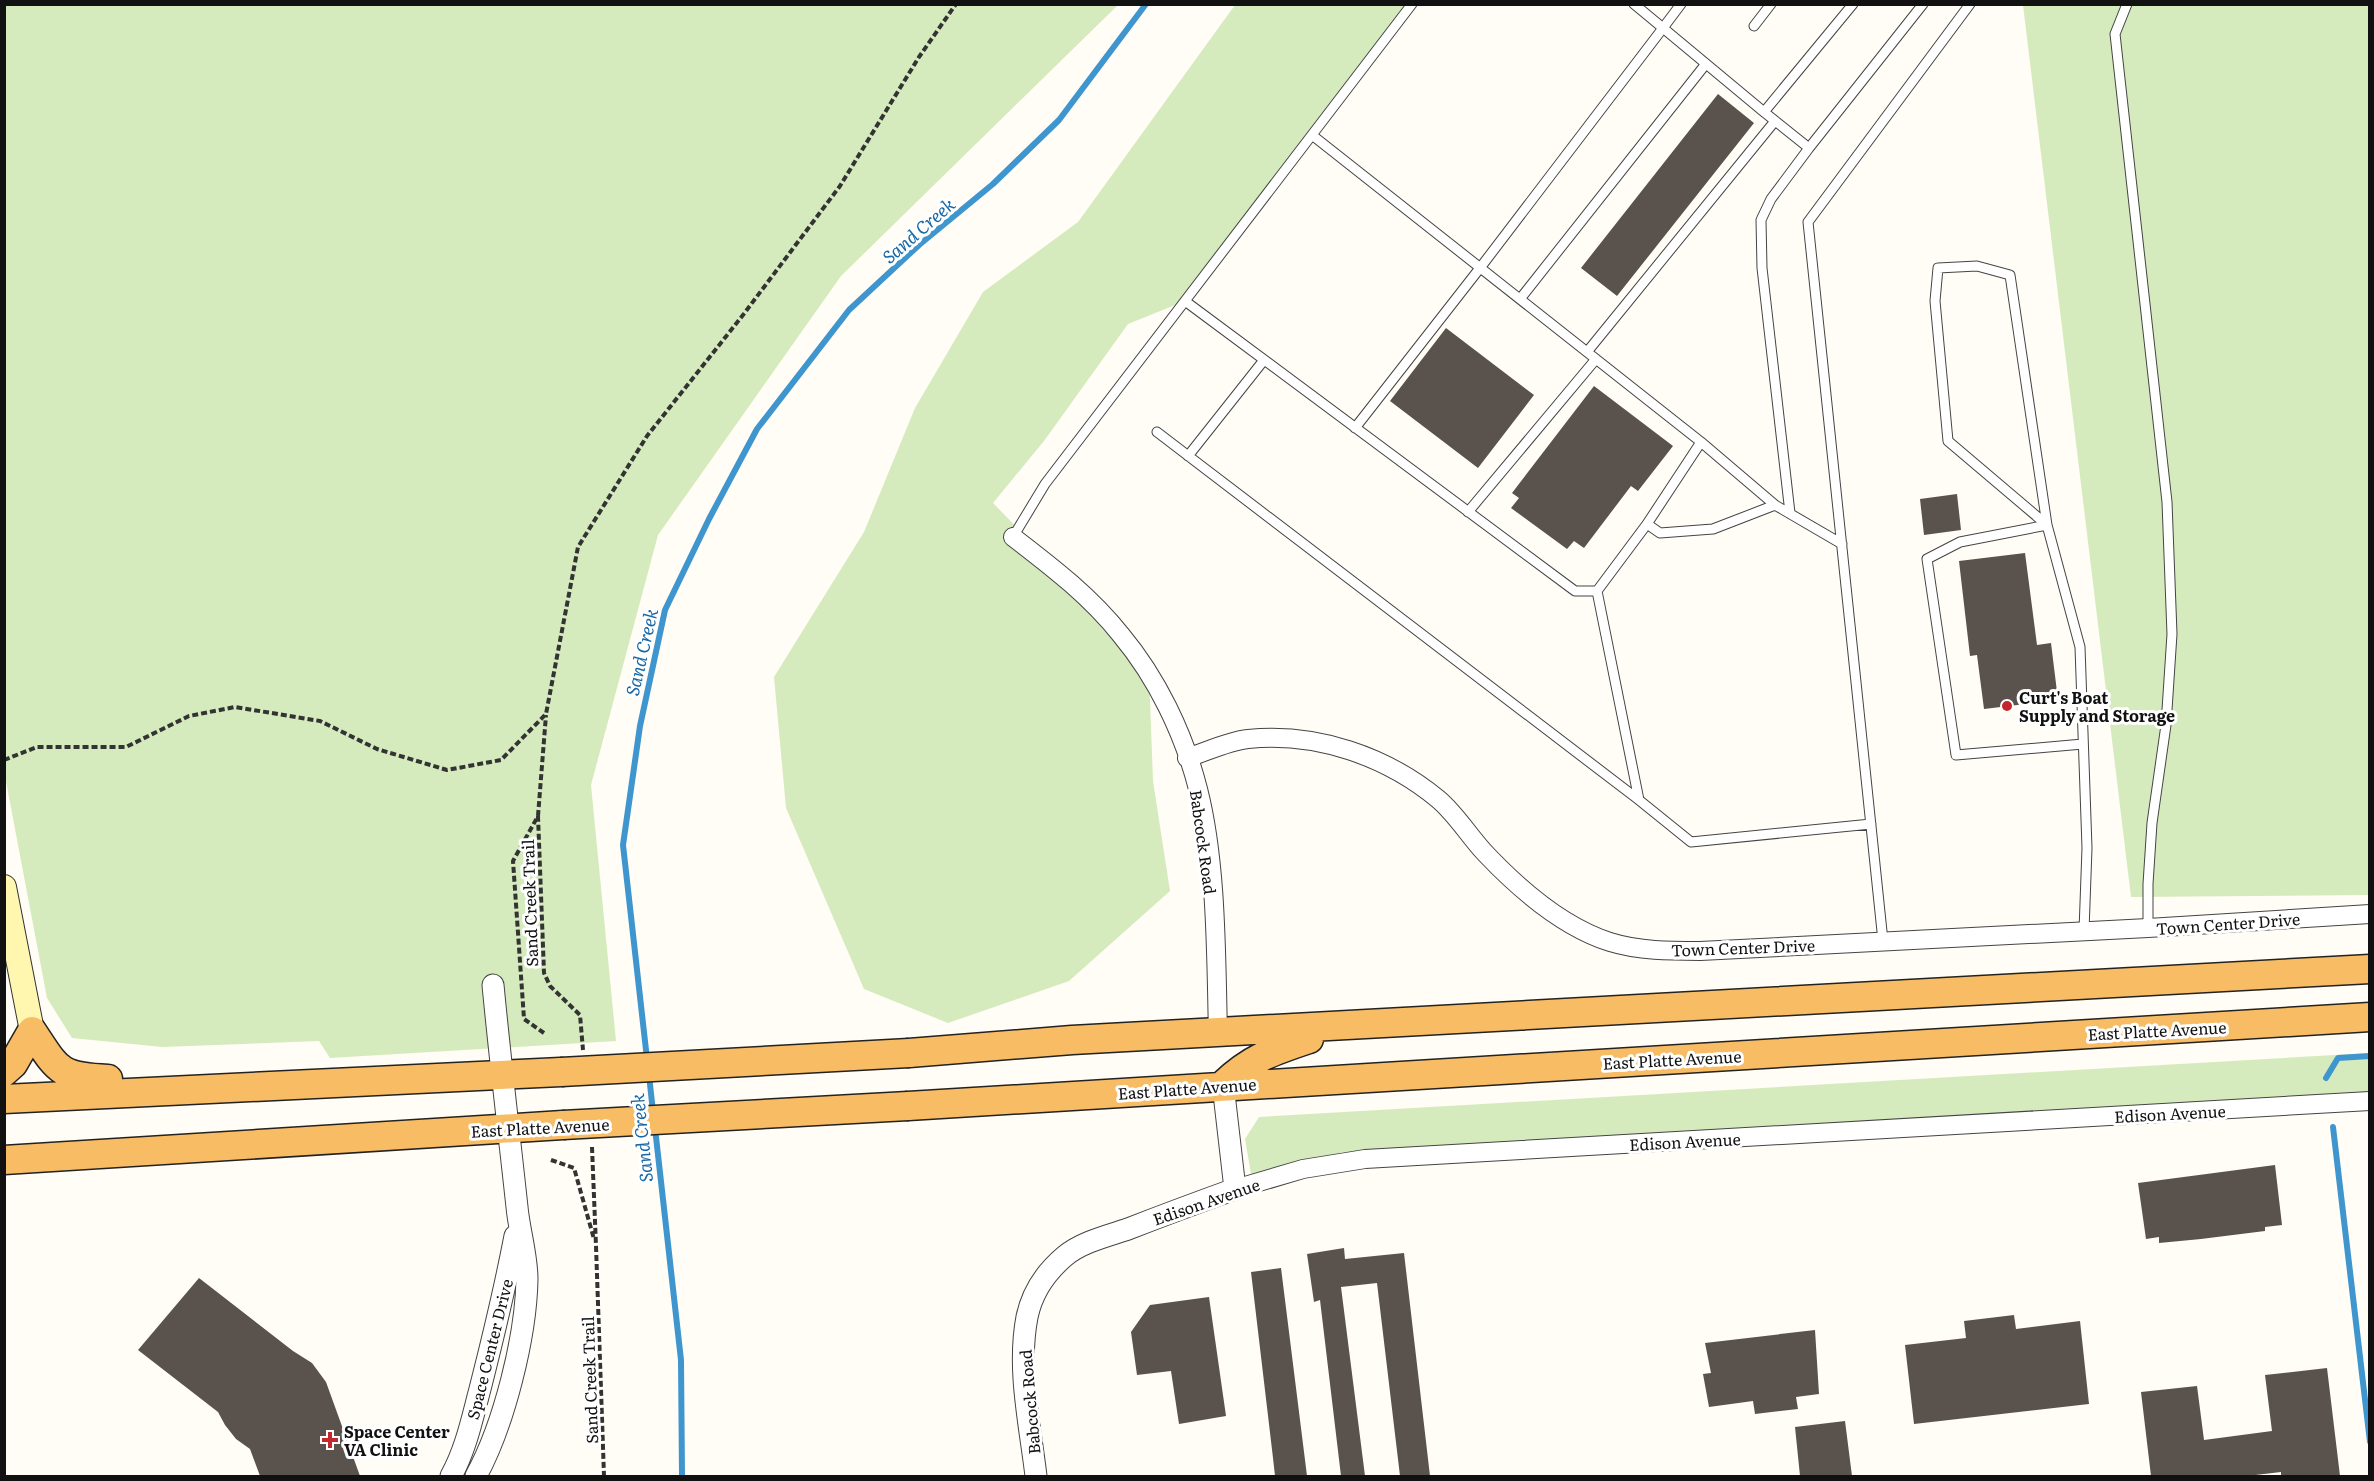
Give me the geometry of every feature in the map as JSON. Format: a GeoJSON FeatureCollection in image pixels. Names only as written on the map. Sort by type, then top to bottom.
{"type":"FeatureCollection","features":[{"type":"Feature","properties":{"kind":"highway"},"geometry":{"type":"LineString","coordinates":[[4,1099],[502,1075],[572,1067],[909,1053],[1072,1040],[1218,1034],[2370,969]]}},
{"type":"Feature","properties":{"kind":"highway","name":"East Platte Avenue"},"geometry":{"type":"LineString","coordinates":[[4,1160],[2370,1017]]}},
{"type":"Feature","properties":{"kind":"highway"},"geometry":{"type":"LineString","coordinates":[[1223,1085],[1240,1069],[1268,1053],[1311,1038],[1373,1025]]}},
{"type":"Feature","properties":{"kind":"highway"},"geometry":{"type":"LineString","coordinates":[[4,1072],[13,1064],[32,1031],[52,1062],[64,1073],[81,1078],[316,1083]]}},
{"type":"Feature","properties":{"kind":"main road"},"geometry":{"type":"LineString","coordinates":[[5,892],[32,1031]]}},
{"type":"Feature","properties":{"kind":"street","name":"Babcock Road"},"geometry":{"type":"LineString","coordinates":[[1013,537],[1065,577],[1120,634],[1140,660],[1159,692],[1187,758],[1198,788],[1210,865],[1218,1034]]}},
{"type":"Feature","properties":{"kind":"street","name":"Town Center Drive"},"geometry":{"type":"LineString","coordinates":[[1187,758],[1247,739],[1270,739],[1317,742],[1377,760],[1439,800],[1485,853],[1510,878],[1537,899],[1577,926],[1610,941],[1638,948],[1671,951],[2148,928],[2370,914]]}},
{"type":"Feature","properties":{"kind":"street","name":"Space Center Drive"},"geometry":{"type":"LineString","coordinates":[[476,1476],[499,1426],[521,1328],[527,1276],[518,1218],[493,985]]}},
{"type":"Feature","properties":{"kind":"street"},"geometry":{"type":"LineString","coordinates":[[1223,1085],[1235,1189]]}},
{"type":"Feature","properties":{"kind":"street","name":"Edison Avenue"},"geometry":{"type":"LineString","coordinates":[[1035,1293],[1048,1273],[1067,1255],[1092,1242],[1235,1189],[1303,1169],[1365,1159],[2370,1101]]}},
{"type":"Feature","properties":{"kind":"street","name":"Space Center Drive"},"geometry":{"type":"LineString","coordinates":[[451,1476],[461,1458],[504,1298],[518,1218]]}},
{"type":"Feature","properties":{"kind":"street","name":"Babcock Road"},"geometry":{"type":"LineString","coordinates":[[1035,1293],[1027,1316],[1024,1342],[1028,1412],[1036,1476]]}},
{"type":"Feature","properties":{"kind":"lane"},"geometry":{"type":"LineString","coordinates":[[1013,537],[1045,484],[1412,4]]}},
{"type":"Feature","properties":{"kind":"lane"},"geometry":{"type":"LineString","coordinates":[[1634,4],[1809,148]]}},
{"type":"Feature","properties":{"kind":"lane"},"geometry":{"type":"LineString","coordinates":[[1355,428],[1681,4]]}},
{"type":"Feature","properties":{"kind":"lane"},"geometry":{"type":"LineString","coordinates":[[1754,26],[1771,4]]}},
{"type":"Feature","properties":{"kind":"lane"},"geometry":{"type":"LineString","coordinates":[[1764,112],[1853,4]]}},
{"type":"Feature","properties":{"kind":"lane"},"geometry":{"type":"LineString","coordinates":[[1790,513],[1762,268],[1761,220],[1771,199],[1809,148],[1923,4]]}},
{"type":"Feature","properties":{"kind":"lane"},"geometry":{"type":"LineString","coordinates":[[2127,4],[2115,34],[2166,502],[2172,634],[2166,725],[2152,823],[2148,928]]}},
{"type":"Feature","properties":{"kind":"lane"},"geometry":{"type":"LineString","coordinates":[[1883,941],[1808,222],[1966,6]]}},
{"type":"Feature","properties":{"kind":"lane"},"geometry":{"type":"LineString","coordinates":[[1520,299],[1705,64]]}},
{"type":"Feature","properties":{"kind":"lane"},"geometry":{"type":"LineString","coordinates":[[1587,352],[1775,121]]}},
{"type":"Feature","properties":{"kind":"lane"},"geometry":{"type":"LineString","coordinates":[[1312,135],[1701,442],[1775,505],[1842,544]]}},
{"type":"Feature","properties":{"kind":"lane"},"geometry":{"type":"LineString","coordinates":[[2047,525],[1948,441],[1935,301],[1938,268],[1977,266],[2010,275],[2047,525],[2080,647],[2087,848],[2084,931]]}},
{"type":"Feature","properties":{"kind":"lane"},"geometry":{"type":"LineString","coordinates":[[1185,301],[1575,591],[1597,591]]}},
{"type":"Feature","properties":{"kind":"lane"},"geometry":{"type":"LineString","coordinates":[[1468,512],[1596,359]]}},
{"type":"Feature","properties":{"kind":"lane"},"geometry":{"type":"LineString","coordinates":[[1188,456],[1264,360]]}},
{"type":"Feature","properties":{"kind":"lane"},"geometry":{"type":"LineString","coordinates":[[1157,432],[1691,842],[1871,824]]}},
{"type":"Feature","properties":{"kind":"lane"},"geometry":{"type":"LineString","coordinates":[[1639,800],[1597,591],[1647,524],[1701,442]]}},
{"type":"Feature","properties":{"kind":"lane"},"geometry":{"type":"LineString","coordinates":[[1647,524],[1660,533],[1713,529],[1775,505]]}},
{"type":"Feature","properties":{"kind":"lane"},"geometry":{"type":"LineString","coordinates":[[2047,525],[1960,542],[1927,559],[1956,755],[2083,744]]}},
{"type":"Feature","properties":{"kind":"path"},"geometry":{"type":"LineString","coordinates":[[538,816],[546,714],[578,548],[647,436],[743,315],[840,186],[919,57],[956,4]]}},
{"type":"Feature","properties":{"kind":"path"},"geometry":{"type":"LineString","coordinates":[[4,760],[37,747],[126,747],[189,716],[236,707],[320,721],[377,749],[447,770],[501,760],[546,714]]}},
{"type":"Feature","properties":{"kind":"path","name":"Sand Creek Trail"},"geometry":{"type":"LineString","coordinates":[[538,816],[513,861],[524,1019],[544,1034]]}},
{"type":"Feature","properties":{"kind":"path","name":"Sand Creek Trail"},"geometry":{"type":"LineString","coordinates":[[538,816],[544,973],[550,986],[580,1015],[572,1067]]}},
{"type":"Feature","properties":{"kind":"path","name":"Sand Creek Trail"},"geometry":{"type":"LineString","coordinates":[[592,1140],[604,1476]]}},
{"type":"Feature","properties":{"kind":"path","name":"Sand Creek Trail"},"geometry":{"type":"LineString","coordinates":[[551,1160],[574,1168],[596,1246]]}},
{"type":"Feature","properties":{"kind":"green space"},"geometry":{"type":"Polygon","coordinates":[[[4,5],[1118,5],[841,276],[658,535],[591,785],[616,1041],[330,1058],[319,1041],[162,1047],[72,1038],[47,998],[4,771],[4,5]]]}},
{"type":"Feature","properties":{"kind":"green space"},"geometry":{"type":"Polygon","coordinates":[[[1235,5],[1412,5],[1185,301],[1128,324],[1044,441],[993,503],[1065,577],[1149,674],[1153,781],[1170,891],[1069,981],[948,1023],[864,989],[786,808],[774,677],[864,532],[915,408],[983,292],[1078,222],[1235,5]]]}},
{"type":"Feature","properties":{"kind":"green space"},"geometry":{"type":"Polygon","coordinates":[[[2023,5],[2369,5],[2369,895],[2131,897],[2023,5]]]}},
{"type":"Feature","properties":{"kind":"green space"},"geometry":{"type":"Polygon","coordinates":[[[2369,1053],[2369,1095],[1677,1141],[1343,1152],[1251,1174],[1245,1139],[1259,1117],[2369,1053]]]}},
{"type":"Feature","properties":{"kind":"building"},"geometry":{"type":"Polygon","coordinates":[[[1718,94],[1754,123],[1617,296],[1581,268],[1718,94]]]}},
{"type":"Feature","properties":{"kind":"building"},"geometry":{"type":"Polygon","coordinates":[[[1446,328],[1534,395],[1478,468],[1390,401],[1446,328]]]}},
{"type":"Feature","properties":{"kind":"building"},"geometry":{"type":"Polygon","coordinates":[[[1594,386],[1673,446],[1638,491],[1631,486],[1584,548],[1574,541],[1567,549],[1511,508],[1519,498],[1512,493],[1594,386]]]}},
{"type":"Feature","properties":{"kind":"building"},"geometry":{"type":"Polygon","coordinates":[[[1957,494],[1961,530],[1924,535],[1920,499],[1957,494]]]}},
{"type":"Feature","properties":{"kind":"building"},"geometry":{"type":"Polygon","coordinates":[[[2025,553],[2037,645],[2051,643],[2058,700],[1984,709],[1977,655],[1970,656],[1959,561],[2025,553]]]}},
{"type":"Feature","properties":{"kind":"building"},"geometry":{"type":"Polygon","coordinates":[[[2275,1165],[2282,1225],[2265,1227],[2265,1231],[2201,1239],[2159,1243],[2159,1237],[2146,1239],[2138,1183],[2275,1165]]]}},
{"type":"Feature","properties":{"kind":"building"},"geometry":{"type":"Polygon","coordinates":[[[1344,1248],[1345,1259],[1404,1253],[1430,1476],[1400,1476],[1377,1283],[1341,1287],[1365,1476],[1341,1476],[1320,1300],[1314,1302],[1307,1254],[1344,1248]]]}},
{"type":"Feature","properties":{"kind":"building"},"geometry":{"type":"Polygon","coordinates":[[[1281,1268],[1307,1476],[1275,1476],[1251,1272],[1281,1268]]]}},
{"type":"Feature","properties":{"kind":"building"},"geometry":{"type":"Polygon","coordinates":[[[199,1278],[293,1351],[312,1363],[326,1382],[360,1476],[260,1476],[250,1449],[236,1439],[218,1412],[138,1350],[199,1278]]]}},
{"type":"Feature","properties":{"kind":"building"},"geometry":{"type":"Polygon","coordinates":[[[1209,1297],[1226,1416],[1179,1424],[1171,1371],[1137,1375],[1131,1332],[1150,1305],[1209,1297]]]}},
{"type":"Feature","properties":{"kind":"building"},"geometry":{"type":"Polygon","coordinates":[[[2014,1315],[2016,1329],[2080,1321],[2089,1404],[1914,1424],[1905,1345],[1966,1338],[1964,1321],[2014,1315]]]}},
{"type":"Feature","properties":{"kind":"building"},"geometry":{"type":"Polygon","coordinates":[[[1815,1330],[1819,1394],[1796,1397],[1798,1409],[1755,1414],[1753,1401],[1709,1407],[1703,1374],[1711,1373],[1705,1343],[1815,1330]]]}},
{"type":"Feature","properties":{"kind":"building"},"geometry":{"type":"Polygon","coordinates":[[[2327,1368],[2340,1476],[2281,1476],[2281,1472],[2247,1476],[2151,1476],[2141,1392],[2197,1386],[2204,1440],[2272,1431],[2265,1375],[2327,1368]]]}},
{"type":"Feature","properties":{"kind":"building"},"geometry":{"type":"Polygon","coordinates":[[[1845,1421],[1852,1476],[1800,1476],[1795,1427],[1845,1421]]]}},
{"type":"Feature","properties":{"kind":"waterway","name":"Sand Creek"},"geometry":{"type":"LineString","coordinates":[[647,1059],[623,845],[640,726],[665,610],[709,519],[757,429],[849,310],[919,245],[993,184],[1059,120],[1146,4]]}},
{"type":"Feature","properties":{"kind":"waterway"},"geometry":{"type":"LineString","coordinates":[[2326,1078],[2338,1058],[2370,1056]]}},
{"type":"Feature","properties":{"kind":"waterway","name":"Sand Creek"},"geometry":{"type":"LineString","coordinates":[[649,1075],[653,1112]]}},
{"type":"Feature","properties":{"kind":"waterway"},"geometry":{"type":"LineString","coordinates":[[2333,1127],[2370,1442]]}},
{"type":"Feature","properties":{"kind":"waterway","name":"Sand Creek"},"geometry":{"type":"LineString","coordinates":[[655,1128],[681,1360],[682,1476]]}},
{"type":"Feature","properties":{"kind":"place","name":"Curt's Boat Supply and Storage"},"geometry":{"type":"Point","coordinates":[2007,706]}},
{"type":"Feature","properties":{"kind":"place","name":"Space Center VA Clinic"},"geometry":{"type":"Point","coordinates":[330,1440]}}]}
